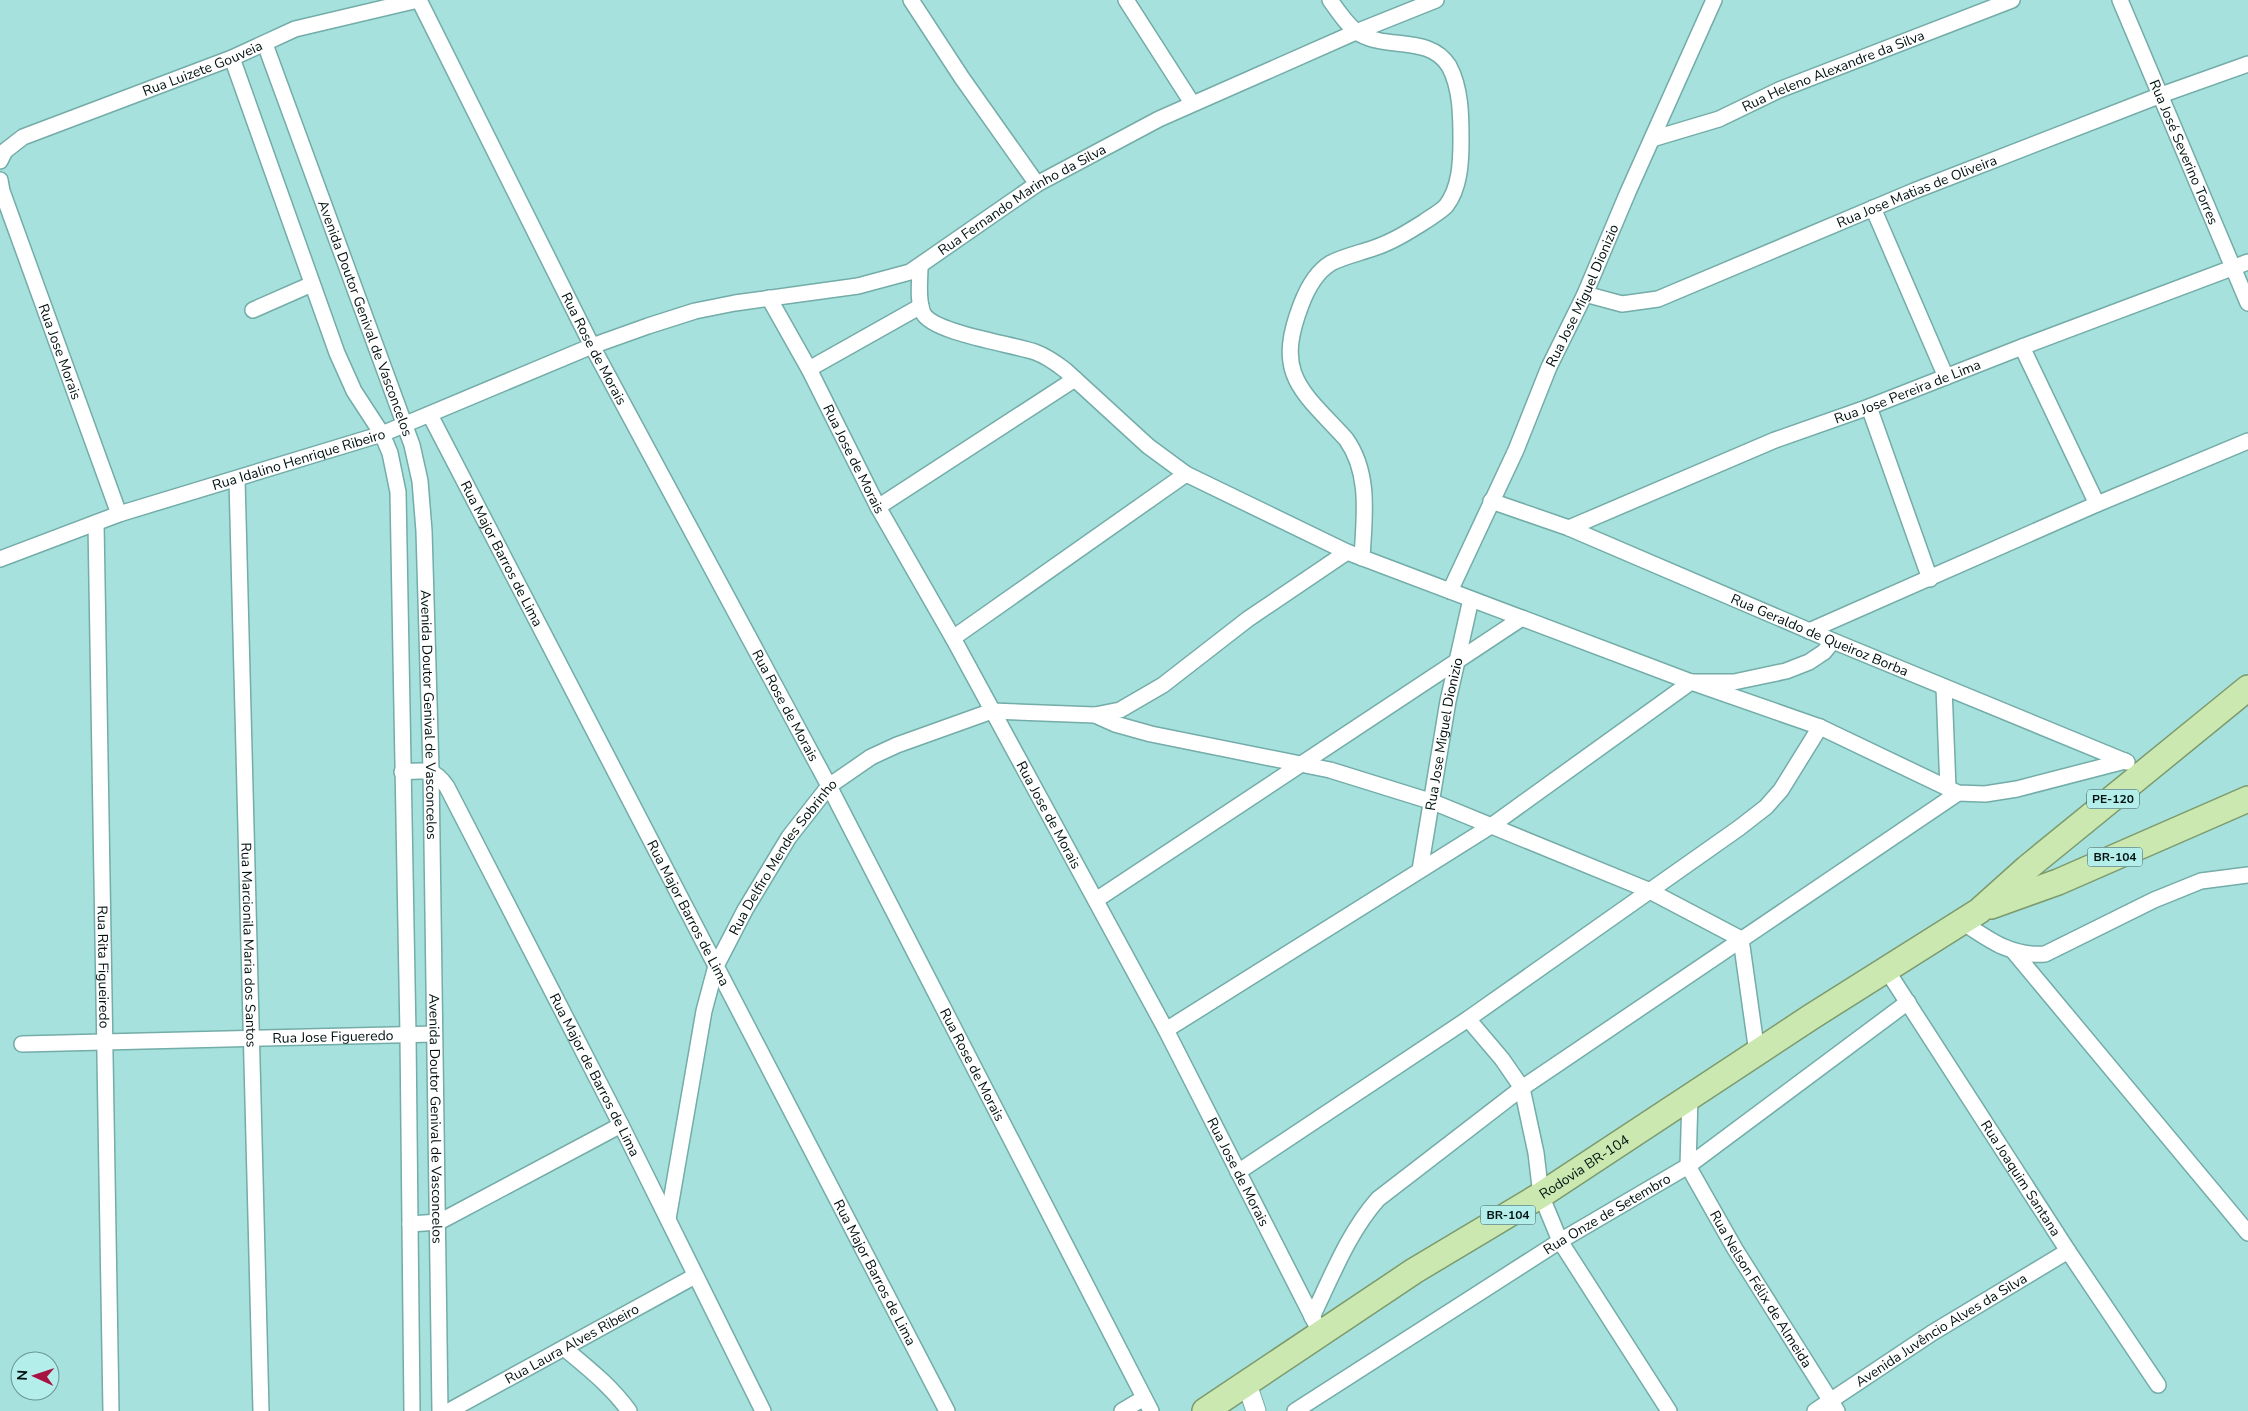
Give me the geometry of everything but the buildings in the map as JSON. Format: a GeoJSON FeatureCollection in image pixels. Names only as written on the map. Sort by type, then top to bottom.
{"type":"FeatureCollection","features":[{"type":"Feature","properties":{"kind":"highway","name":"PE-120"},"geometry":{"type":"LineString","coordinates":[[1970,916],[2027,868],[2136,766],[2248,688]]}},
{"type":"Feature","properties":{"kind":"highway","name":"BR-104"},"geometry":{"type":"LineString","coordinates":[[1886,969],[1970,916],[2058,882],[2248,799]]}},
{"type":"Feature","properties":{"kind":"highway","name":"Rodovia BR-104"},"geometry":{"type":"LineString","coordinates":[[1205,1411],[1247,1384],[1317,1326],[1541,1195],[1886,969]]}},
{"type":"Feature","properties":{"kind":"street","name":"Rua Luizete Gouveia"},"geometry":{"type":"LineString","coordinates":[[0,161],[5,151],[23,137],[232,58],[300,27],[418,0]]}},
{"type":"Feature","properties":{"kind":"street","name":"Rua Rose de Morais"},"geometry":{"type":"LineString","coordinates":[[418,0],[592,346],[828,786],[1148,1404]]}},
{"type":"Feature","properties":{"kind":"street"},"geometry":{"type":"LineString","coordinates":[[911,0],[962,78],[1037,184]]}},
{"type":"Feature","properties":{"kind":"street"},"geometry":{"type":"LineString","coordinates":[[1126,0],[1192,103]]}},
{"type":"Feature","properties":{"kind":"street"},"geometry":{"type":"LineString","coordinates":[[1330,0],[1356,32],[1374,40],[1426,47],[1438,54],[1453,75],[1460,101],[1461,124],[1458,174],[1454,192],[1445,206],[1390,242],[1333,262],[1323,268],[1302,300],[1290,338],[1290,363],[1296,381],[1346,439],[1360,467],[1365,496],[1362,558]]}},
{"type":"Feature","properties":{"kind":"street","name":"Rua Fernando Marinho da Silva"},"geometry":{"type":"LineString","coordinates":[[592,346],[695,311],[880,282],[920,267],[1037,184],[1192,103],[1356,32],[1436,0]]}},
{"type":"Feature","properties":{"kind":"street","name":"Rua Jose Miguel Dionizio"},"geometry":{"type":"LineString","coordinates":[[1450,590],[1516,450],[1549,367],[1585,294],[1714,0]]}},
{"type":"Feature","properties":{"kind":"street","name":"Rua Heleno Alexandre da Silva"},"geometry":{"type":"LineString","coordinates":[[1652,139],[1719,119],[1779,90],[2012,0]]}},
{"type":"Feature","properties":{"kind":"street","name":"Rua José Severino Torres"},"geometry":{"type":"LineString","coordinates":[[2120,0],[2161,94],[2241,265],[2248,303]]}},
{"type":"Feature","properties":{"kind":"street","name":"Avenida Doutor Genival de Vasconcelos"},"geometry":{"type":"LineString","coordinates":[[265,44],[417,463],[422,499],[432,770],[440,1411]]}},
{"type":"Feature","properties":{"kind":"street","name":"Avenida Doutor Genival de Vasconcelos"},"geometry":{"type":"LineString","coordinates":[[232,58],[312,284],[348,376],[366,412],[382,434],[390,453],[398,492],[408,1035],[412,1411]]}},
{"type":"Feature","properties":{"kind":"street","name":"Rua Jose Matias de Oliveira"},"geometry":{"type":"LineString","coordinates":[[1585,294],[1622,304],[1658,299],[1873,208],[2161,94],[2248,64]]}},
{"type":"Feature","properties":{"kind":"street","name":"Rua Jose Morais"},"geometry":{"type":"LineString","coordinates":[[1,188],[119,514]]}},
{"type":"Feature","properties":{"kind":"street"},"geometry":{"type":"LineString","coordinates":[[1873,208],[1946,376]]}},
{"type":"Feature","properties":{"kind":"street","name":"Rua Jose Pereira de Lima"},"geometry":{"type":"LineString","coordinates":[[1569,528],[1739,454],[2241,265]]}},
{"type":"Feature","properties":{"kind":"street"},"geometry":{"type":"LineString","coordinates":[[920,267],[921,306],[924,315],[932,322],[964,334],[1037,353],[1065,370],[1166,461],[1186,474],[1347,552],[1405,576],[1450,590],[1691,682],[1820,727],[1953,791],[1985,794],[2018,790],[2136,766]]}},
{"type":"Feature","properties":{"kind":"street"},"geometry":{"type":"LineString","coordinates":[[253,310],[312,284]]}},
{"type":"Feature","properties":{"kind":"street","name":"Rua Jose de Morais"},"geometry":{"type":"LineString","coordinates":[[769,298],[809,369],[878,507],[953,638],[1166,1030],[1317,1326]]}},
{"type":"Feature","properties":{"kind":"street"},"geometry":{"type":"LineString","coordinates":[[809,369],[921,306]]}},
{"type":"Feature","properties":{"kind":"street","name":"Rua Idalino Henrique Ribeiro"},"geometry":{"type":"LineString","coordinates":[[0,559],[119,514],[382,434],[592,346]]}},
{"type":"Feature","properties":{"kind":"street"},"geometry":{"type":"LineString","coordinates":[[2022,347],[2097,504]]}},
{"type":"Feature","properties":{"kind":"street"},"geometry":{"type":"LineString","coordinates":[[878,507],[1075,379]]}},
{"type":"Feature","properties":{"kind":"street"},"geometry":{"type":"LineString","coordinates":[[1868,407],[1930,578]]}},
{"type":"Feature","properties":{"kind":"street","name":"Rua Major Barros de Lima"},"geometry":{"type":"LineString","coordinates":[[430,415],[947,1411]]}},
{"type":"Feature","properties":{"kind":"street"},"geometry":{"type":"LineString","coordinates":[[1809,631],[2097,504],[2248,441]]}},
{"type":"Feature","properties":{"kind":"street"},"geometry":{"type":"LineString","coordinates":[[953,638],[1186,474]]}},
{"type":"Feature","properties":{"kind":"street","name":"Rua Marcionila Maria dos Santos"},"geometry":{"type":"LineString","coordinates":[[237,479],[254,1040],[261,1411]]}},
{"type":"Feature","properties":{"kind":"street","name":"Rua Geraldo de Queiroz Borba"},"geometry":{"type":"LineString","coordinates":[[1491,501],[1569,528],[1809,631],[2136,766]]}},
{"type":"Feature","properties":{"kind":"street","name":"Rua Rita Figueiredo"},"geometry":{"type":"LineString","coordinates":[[96,523],[111,1411]]}},
{"type":"Feature","properties":{"kind":"street"},"geometry":{"type":"LineString","coordinates":[[992,711],[1095,715],[1120,710],[1147,696],[1248,619],[1347,552]]}},
{"type":"Feature","properties":{"kind":"street","name":"Rua Jose Miguel Dionizio"},"geometry":{"type":"LineString","coordinates":[[1420,870],[1433,802],[1441,744],[1470,599]]}},
{"type":"Feature","properties":{"kind":"street"},"geometry":{"type":"LineString","coordinates":[[1096,900],[1305,764],[1522,618]]}},
{"type":"Feature","properties":{"kind":"street"},"geometry":{"type":"LineString","coordinates":[[1166,1030],[1491,826],[1691,682],[1734,682],[1786,671],[1809,662],[1824,652],[1833,641]]}},
{"type":"Feature","properties":{"kind":"street"},"geometry":{"type":"LineString","coordinates":[[1944,687],[1953,791]]}},
{"type":"Feature","properties":{"kind":"street","name":"Rua Delfiro Mendes Sobrinho"},"geometry":{"type":"LineString","coordinates":[[668,1219],[704,1011],[716,966],[745,910],[789,837],[828,786],[872,757],[897,745],[992,711]]}},
{"type":"Feature","properties":{"kind":"street"},"geometry":{"type":"LineString","coordinates":[[1095,715],[1116,724],[1144,732],[1305,764],[1433,802],[1648,890],[1741,939]]}},
{"type":"Feature","properties":{"kind":"street"},"geometry":{"type":"LineString","coordinates":[[1238,1172],[1468,1019],[1766,807],[1793,773],[1820,727]]}},
{"type":"Feature","properties":{"kind":"street"},"geometry":{"type":"LineString","coordinates":[[402,772],[432,770]]}},
{"type":"Feature","properties":{"kind":"street","name":"Rua Major de Barros de Lima"},"geometry":{"type":"LineString","coordinates":[[432,770],[437,773],[447,787],[621,1125],[763,1411]]}},
{"type":"Feature","properties":{"kind":"street"},"geometry":{"type":"LineString","coordinates":[[1317,1326],[1352,1234],[1364,1215],[1378,1199],[1522,1088],[1741,939],[1953,791]]}},
{"type":"Feature","properties":{"kind":"street"},"geometry":{"type":"LineString","coordinates":[[1970,916],[1999,946],[2014,952],[2030,955],[2045,954],[2154,900],[2201,881],[2248,876]]}},
{"type":"Feature","properties":{"kind":"street"},"geometry":{"type":"LineString","coordinates":[[1741,939],[1757,1053]]}},
{"type":"Feature","properties":{"kind":"street"},"geometry":{"type":"LineString","coordinates":[[2014,952],[2248,1233]]}},
{"type":"Feature","properties":{"kind":"street","name":"Rua Joaquim Santana"},"geometry":{"type":"LineString","coordinates":[[1886,969],[2068,1251],[2158,1385]]}},
{"type":"Feature","properties":{"kind":"street","name":"Rua Onze de Setembro"},"geometry":{"type":"LineString","coordinates":[[1295,1411],[1560,1241],[1688,1166],[1908,1002]]}},
{"type":"Feature","properties":{"kind":"street"},"geometry":{"type":"LineString","coordinates":[[1468,1019],[1502,1059],[1522,1088],[1534,1144],[1541,1195],[1560,1241],[1669,1411]]}},
{"type":"Feature","properties":{"kind":"street","name":"Rua Jose Figueredo"},"geometry":{"type":"LineString","coordinates":[[22,1044],[254,1040],[434,1034]]}},
{"type":"Feature","properties":{"kind":"street"},"geometry":{"type":"LineString","coordinates":[[1688,1166],[1690,1097]]}},
{"type":"Feature","properties":{"kind":"street"},"geometry":{"type":"LineString","coordinates":[[410,1224],[439,1222],[621,1125]]}},
{"type":"Feature","properties":{"kind":"street","name":"Rua Nelson Félix de Almeida"},"geometry":{"type":"LineString","coordinates":[[1688,1166],[1735,1249],[1834,1406]]}},
{"type":"Feature","properties":{"kind":"street","name":"Avenida Juvêncio Alves da Silva"},"geometry":{"type":"LineString","coordinates":[[1815,1411],[1834,1406],[1932,1332],[2068,1251]]}},
{"type":"Feature","properties":{"kind":"street","name":"Rua Laura Alves Ribeiro"},"geometry":{"type":"LineString","coordinates":[[449,1411],[695,1276]]}},
{"type":"Feature","properties":{"kind":"street"},"geometry":{"type":"LineString","coordinates":[[564,1348],[619,1397],[629,1411]]}},
{"type":"Feature","properties":{"kind":"street"},"geometry":{"type":"LineString","coordinates":[[1247,1384],[1256,1411]]}},
{"type":"Feature","properties":{"kind":"street"},"geometry":{"type":"LineString","coordinates":[[1122,1411],[1148,1404]]}}]}
